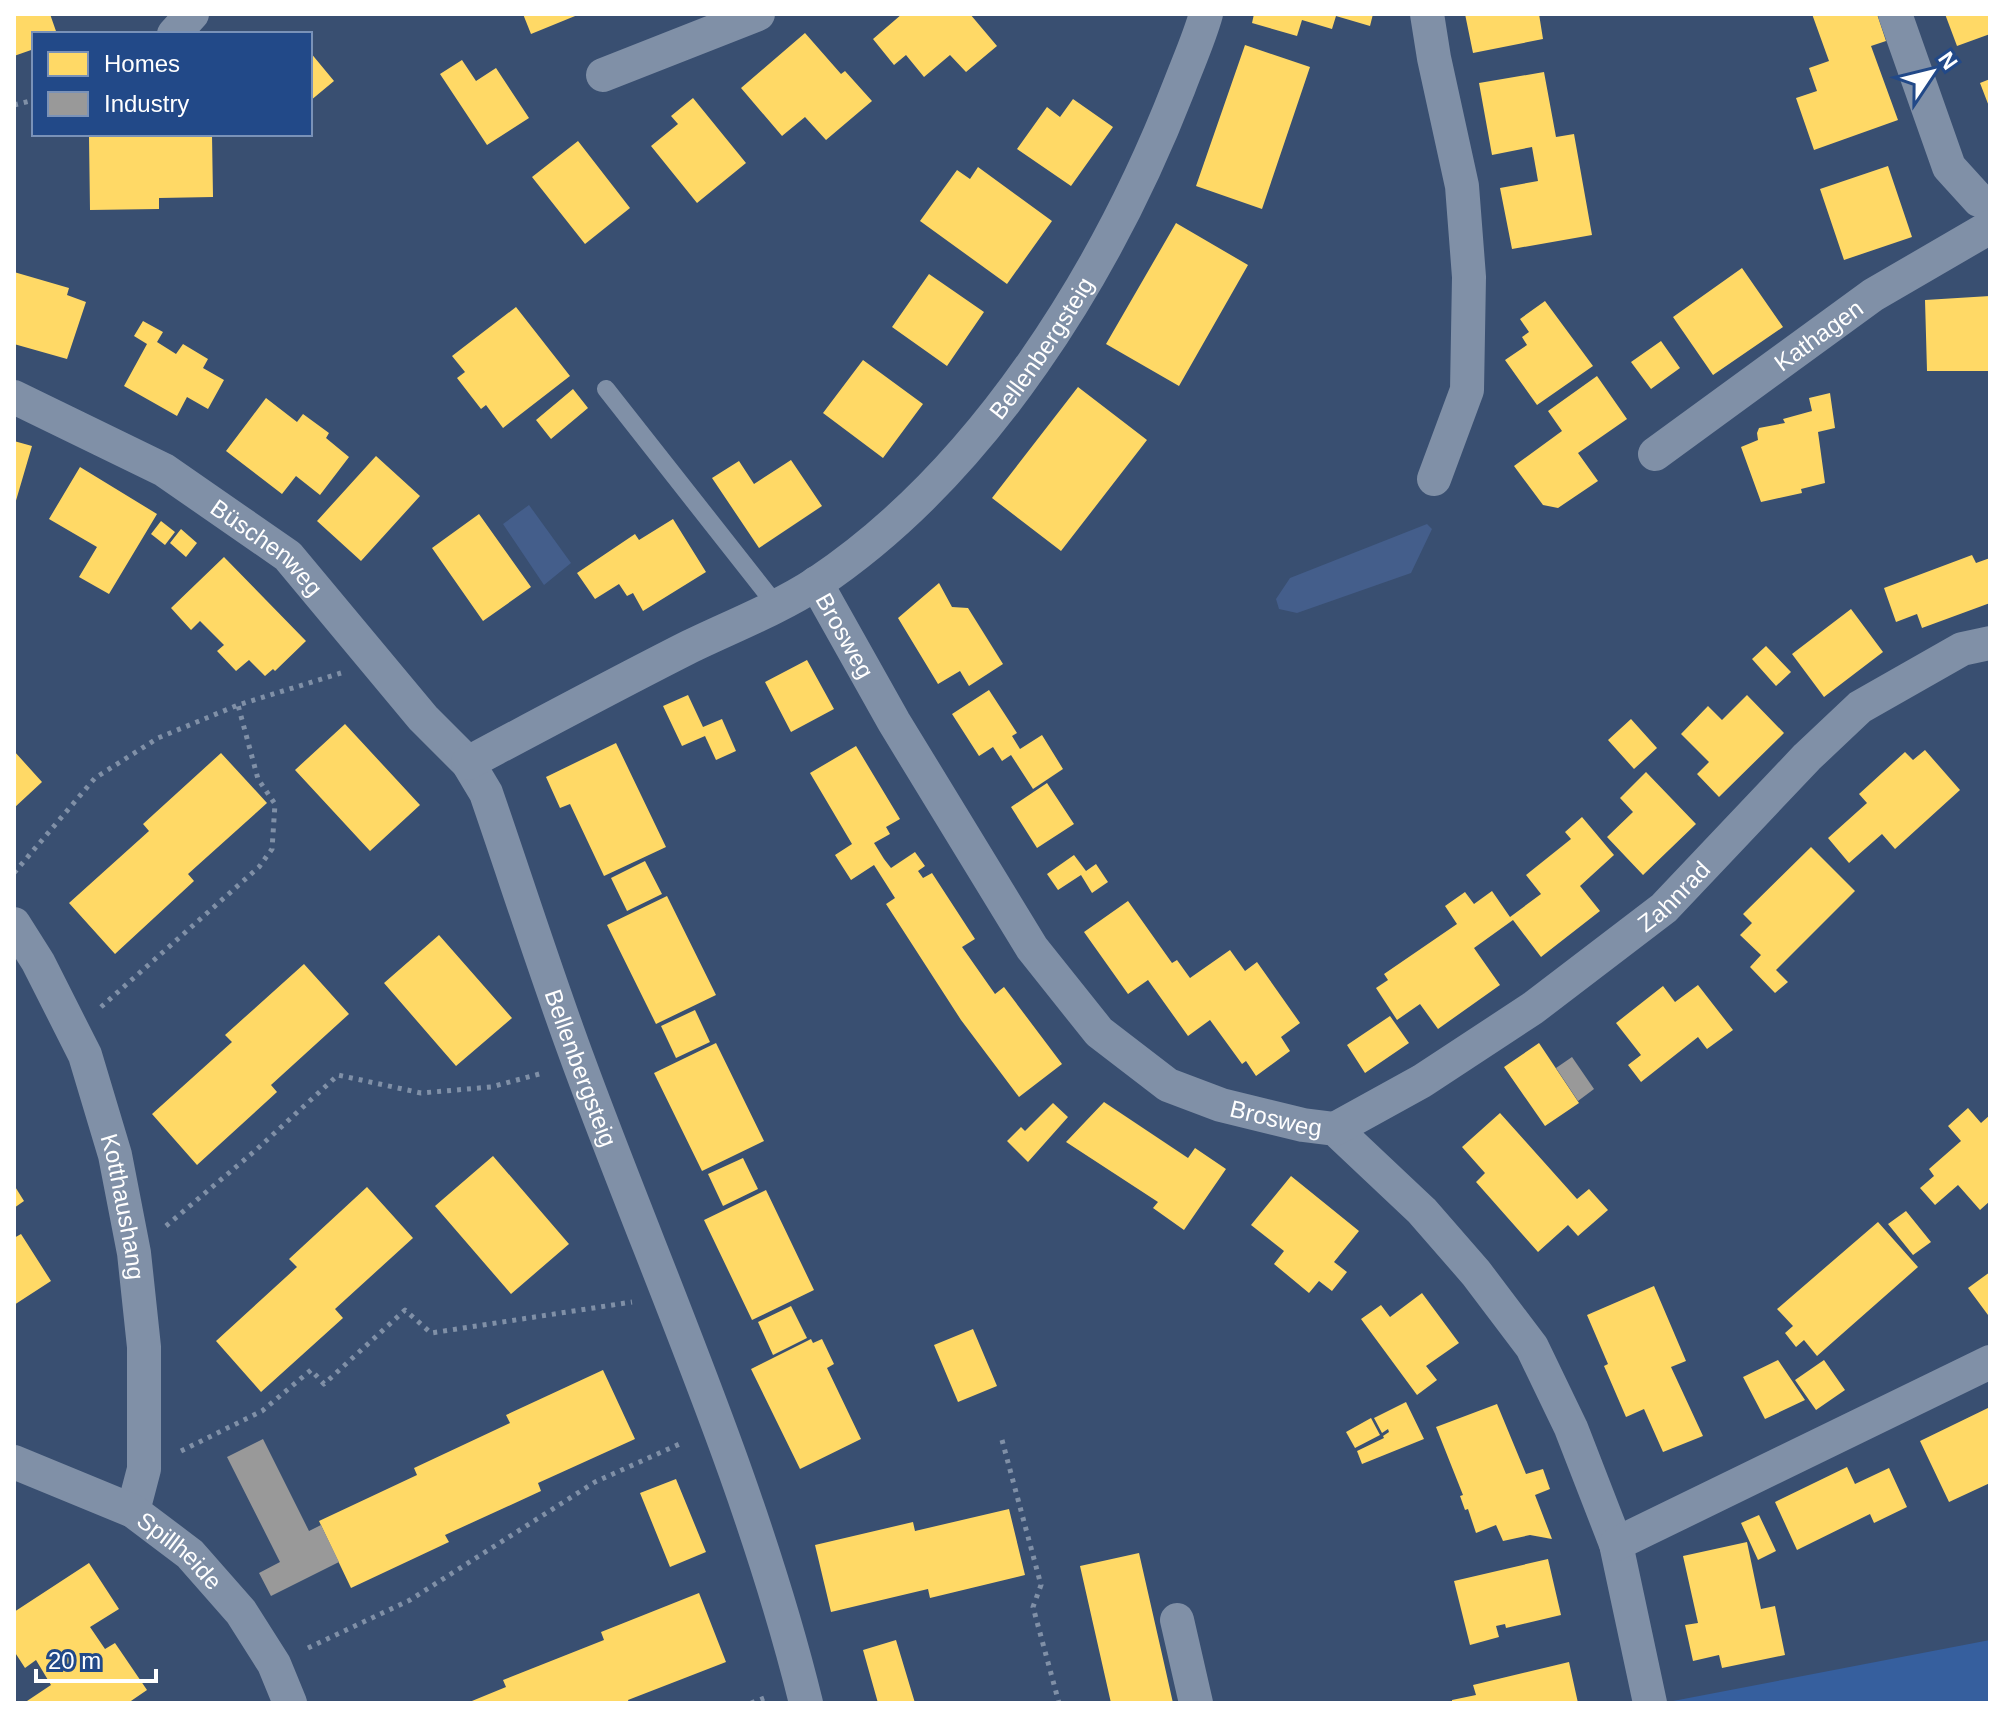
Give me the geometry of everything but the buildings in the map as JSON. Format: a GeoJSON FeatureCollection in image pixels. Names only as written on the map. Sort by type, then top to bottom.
{"type":"FeatureCollection","features":[{"type":"Feature","properties":{"kind":"street"},"geometry":{"type":"LineString","coordinates":[[176,32],[192,14]]}},
{"type":"Feature","properties":{"kind":"street"},"geometry":{"type":"LineString","coordinates":[[603,75],[758,14]]}},
{"type":"Feature","properties":{"kind":"street","name":"Bellenbergsteig"},"geometry":{"type":"LineString","coordinates":[[806,1703],[758,1538],[670,1296],[579,1063],[486,793],[468,763],[816,583],[887,527],[942,474],[985,428],[1042,349],[1112,234],[1153,152],[1206,14]]}},
{"type":"Feature","properties":{"kind":"street"},"geometry":{"type":"LineString","coordinates":[[1427,14],[1462,186],[1469,277],[1467,390],[1434,479]]}},
{"type":"Feature","properties":{"kind":"street"},"geometry":{"type":"LineString","coordinates":[[1895,14],[1949,167],[1979,200],[1990,202]]}},
{"type":"Feature","properties":{"kind":"street","name":"Kathagen"},"geometry":{"type":"LineString","coordinates":[[1655,454],[1873,295],[1990,227]]}},
{"type":"Feature","properties":{"kind":"street","name":"Büschenweg"},"geometry":{"type":"LineString","coordinates":[[14,397],[164,470],[288,556],[423,718],[468,763]]}},
{"type":"Feature","properties":{"kind":"street","name":"Brosweg"},"geometry":{"type":"LineString","coordinates":[[816,583],[894,722],[1032,948],[1099,1032],[1168,1085],[1221,1105],[1303,1125],[1335,1129],[1422,1211],[1476,1273],[1532,1347],[1571,1428],[1616,1544],[1650,1703]]}},
{"type":"Feature","properties":{"kind":"street","name":"Zahnrad"},"geometry":{"type":"LineString","coordinates":[[1335,1129],[1422,1081],[1533,1008],[1664,908],[1807,757],[1860,707],[1962,649],[1990,643]]}},
{"type":"Feature","properties":{"kind":"street","name":"Kotthaushang"},"geometry":{"type":"LineString","coordinates":[[14,924],[38,962],[85,1055],[115,1155],[134,1253],[144,1347],[144,1469],[133,1511]]}},
{"type":"Feature","properties":{"kind":"street"},"geometry":{"type":"LineString","coordinates":[[1616,1544],[1990,1362]]}},
{"type":"Feature","properties":{"kind":"street","name":"Spillheide"},"geometry":{"type":"LineString","coordinates":[[14,1462],[133,1511],[190,1554],[241,1612],[274,1664],[290,1703]]}},
{"type":"Feature","properties":{"kind":"street"},"geometry":{"type":"LineString","coordinates":[[1177,1620],[1196,1703]]}},
{"type":"Feature","properties":{"kind":"lane"},"geometry":{"type":"LineString","coordinates":[[606,389],[776,605]]}},
{"type":"Feature","properties":{"kind":"path"},"geometry":{"type":"LineString","coordinates":[[14,873],[95,778],[158,738],[238,705],[376,662]]}},
{"type":"Feature","properties":{"kind":"path"},"geometry":{"type":"LineString","coordinates":[[114,997],[259,867],[272,849],[275,804],[258,779],[238,705]]}},
{"type":"Feature","properties":{"kind":"path"},"geometry":{"type":"LineString","coordinates":[[134,1253],[256,1150],[338,1075],[421,1093],[491,1087],[579,1063]]}},
{"type":"Feature","properties":{"kind":"path"},"geometry":{"type":"LineString","coordinates":[[144,1469],[262,1411],[311,1370],[324,1384],[405,1310],[431,1333],[670,1296]]}},
{"type":"Feature","properties":{"kind":"path"},"geometry":{"type":"LineString","coordinates":[[274,1664],[410,1600],[595,1482],[718,1427]]}},
{"type":"Feature","properties":{"kind":"path"},"geometry":{"type":"LineString","coordinates":[[1002,1440],[1041,1585],[1033,1607],[1059,1703]]}},
{"type":"Feature","properties":{"kind":"shaded area"},"geometry":{"type":"Polygon","coordinates":[[[529,505],[571,563],[544,585],[503,524],[529,505]]]}},
{"type":"Feature","properties":{"kind":"shaded area"},"geometry":{"type":"Polygon","coordinates":[[[1427,524],[1432,529],[1411,573],[1297,613],[1279,609],[1276,599],[1290,578],[1427,524]]]}},
{"type":"Feature","properties":{"kind":"shaded area"},"geometry":{"type":"Polygon","coordinates":[[[1990,1640],[1990,1703],[1673,1701],[1990,1640]]]}}]}
